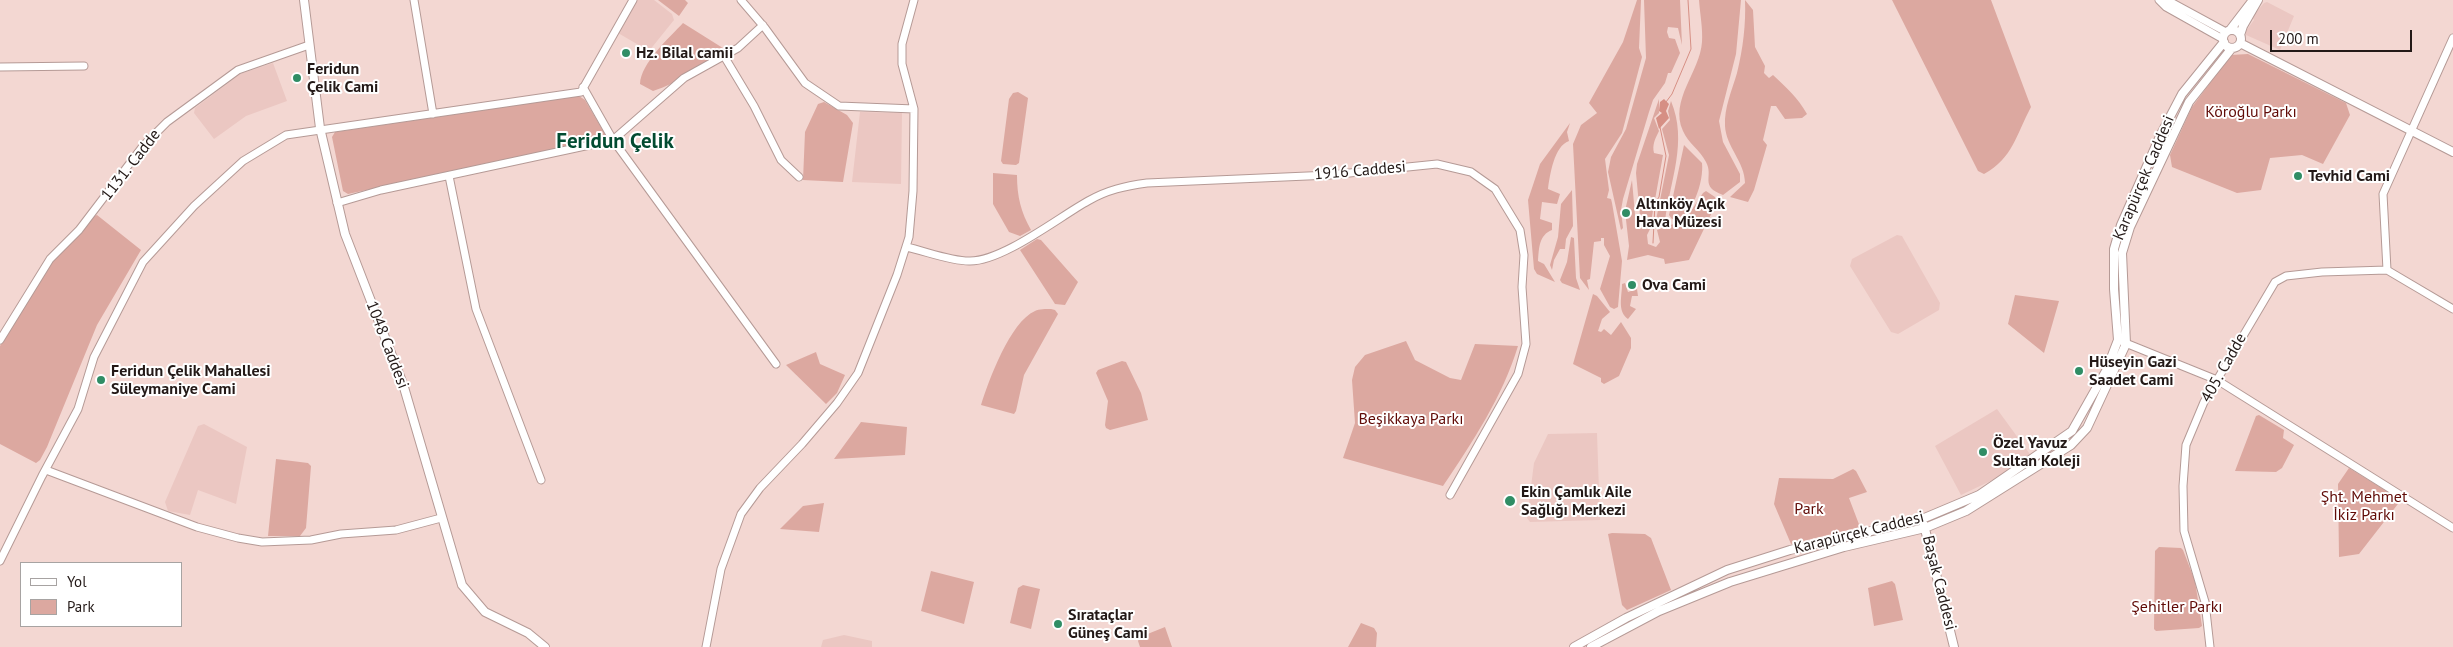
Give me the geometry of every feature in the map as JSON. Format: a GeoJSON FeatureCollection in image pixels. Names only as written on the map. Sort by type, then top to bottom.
{"type":"FeatureCollection","features":[{"type":"Feature","properties":{"kind":"main road","name":"1048 Caddesi"},"geometry":{"type":"LineString","coordinates":[[304,0],[320,128],[345,234],[403,384],[462,585],[486,612],[528,633],[545,647]]}},
{"type":"Feature","properties":{"kind":"main road","name":"Karapürçek Caddesi"},"geometry":{"type":"LineString","coordinates":[[1574,647],[1626,618],[1728,570],[1790,550],[1922,519],[1979,494],[2072,431],[2106,371],[2118,340],[2114,289],[2114,249],[2121,225],[2161,134],[2182,94],[2253,0]]}},
{"type":"Feature","properties":{"kind":"main road"},"geometry":{"type":"LineString","coordinates":[[2240,39],[2242,26],[2258,0]]}},
{"type":"Feature","properties":{"kind":"main road"},"geometry":{"type":"LineString","coordinates":[[2232,48],[2226,36],[2236,31],[2240,39],[2453,152]]}},
{"type":"Feature","properties":{"kind":"main road","name":"Karapürçek Caddesi"},"geometry":{"type":"LineString","coordinates":[[1591,647],[1658,611],[1730,582],[1844,547],[1925,528],[1966,511],[2071,445],[2080,437],[2087,428],[2105,393],[2126,344],[2122,253],[2124,243],[2189,102],[2240,39]]}},
{"type":"Feature","properties":{"kind":"main road","name":"Başak Caddesi"},"geometry":{"type":"LineString","coordinates":[[1922,519],[1954,647]]}},
{"type":"Feature","properties":{"kind":"street"},"geometry":{"type":"LineString","coordinates":[[414,0],[433,114]]}},
{"type":"Feature","properties":{"kind":"street"},"geometry":{"type":"LineString","coordinates":[[0,561],[78,409],[94,357],[132,282],[151,252],[204,196],[243,161],[286,134],[581,92],[633,0]]}},
{"type":"Feature","properties":{"kind":"street"},"geometry":{"type":"LineString","coordinates":[[741,0],[763,25],[805,83],[840,106],[914,109]]}},
{"type":"Feature","properties":{"kind":"street"},"geometry":{"type":"LineString","coordinates":[[706,647],[721,569],[741,514],[760,488],[837,403],[858,373],[897,275],[906,247],[913,191],[914,109],[902,64],[902,44],[914,0]]}},
{"type":"Feature","properties":{"kind":"street"},"geometry":{"type":"LineString","coordinates":[[2159,0],[2166,7],[2226,36]]}},
{"type":"Feature","properties":{"kind":"street"},"geometry":{"type":"LineString","coordinates":[[2167,0],[2226,36]]}},
{"type":"Feature","properties":{"kind":"street"},"geometry":{"type":"LineString","coordinates":[[337,203],[613,140],[684,78],[724,56],[763,25]]}},
{"type":"Feature","properties":{"kind":"street"},"geometry":{"type":"LineString","coordinates":[[2453,38],[2410,130],[2383,194],[2387,270],[2453,308]]}},
{"type":"Feature","properties":{"kind":"street","name":"1131. Cadde"},"geometry":{"type":"LineString","coordinates":[[0,340],[50,259],[79,230],[143,146],[167,122],[238,70],[309,45]]}},
{"type":"Feature","properties":{"kind":"street"},"geometry":{"type":"LineString","coordinates":[[724,56],[754,106],[781,160],[799,177]]}},
{"type":"Feature","properties":{"kind":"street"},"geometry":{"type":"LineString","coordinates":[[0,67],[84,66]]}},
{"type":"Feature","properties":{"kind":"street"},"geometry":{"type":"LineString","coordinates":[[583,87],[613,140],[776,364]]}},
{"type":"Feature","properties":{"kind":"street","name":"1916 Caddesi"},"geometry":{"type":"LineString","coordinates":[[906,247],[970,261],[991,257],[1022,242],[1090,200],[1118,187],[1147,183],[1330,175],[1436,164],[1471,172],[1495,189],[1520,230],[1524,255],[1522,287],[1526,344],[1518,374],[1450,495]]}},
{"type":"Feature","properties":{"kind":"street"},"geometry":{"type":"LineString","coordinates":[[449,176],[476,309],[541,480]]}},
{"type":"Feature","properties":{"kind":"street","name":"405. Cadde"},"geometry":{"type":"LineString","coordinates":[[2210,647],[2205,602],[2184,531],[2183,486],[2186,445],[2216,380],[2275,282],[2286,276],[2322,272],[2387,270]]}},
{"type":"Feature","properties":{"kind":"street"},"geometry":{"type":"LineString","coordinates":[[2118,340],[2216,380],[2453,528]]}},
{"type":"Feature","properties":{"kind":"street"},"geometry":{"type":"LineString","coordinates":[[46,470],[197,527],[262,542],[310,540],[341,534],[396,530],[441,518]]}},
{"type":"Feature","properties":{"kind":"shaded area"},"geometry":{"type":"Polygon","coordinates":[[[637,0],[654,0],[672,14],[674,20],[649,51],[618,33],[637,0]]]}},
{"type":"Feature","properties":{"kind":"shaded area"},"geometry":{"type":"Polygon","coordinates":[[[2267,2],[2294,16],[2280,50],[2246,35],[2246,31],[2254,20],[2252,17],[2267,2]]]}},
{"type":"Feature","properties":{"kind":"shaded area"},"geometry":{"type":"Polygon","coordinates":[[[273,63],[287,101],[246,116],[214,139],[194,113],[195,108],[240,74],[273,63]]]}},
{"type":"Feature","properties":{"kind":"shaded area"},"geometry":{"type":"Polygon","coordinates":[[[1664,99],[1669,104],[1666,111],[1669,118],[1659,129],[1656,118],[1662,113],[1659,111],[1660,102],[1664,99]]]}},
{"type":"Feature","properties":{"kind":"shaded area"},"geometry":{"type":"Polygon","coordinates":[[[860,112],[902,113],[901,184],[852,182],[860,112]]]}},
{"type":"Feature","properties":{"kind":"shaded area"},"geometry":{"type":"Polygon","coordinates":[[[1897,235],[1902,236],[1940,303],[1939,310],[1898,334],[1891,332],[1850,266],[1852,259],[1897,235]]]}},
{"type":"Feature","properties":{"kind":"shaded area","name":"Özel Yavuz Sultan Koleji"},"geometry":{"type":"Polygon","coordinates":[[[1997,409],[2032,457],[1999,477],[1961,495],[1935,446],[1997,409]]]}},
{"type":"Feature","properties":{"kind":"shaded area"},"geometry":{"type":"Polygon","coordinates":[[[204,424],[247,447],[236,504],[198,490],[190,515],[168,511],[165,502],[198,426],[204,424]]]}},
{"type":"Feature","properties":{"kind":"shaded area"},"geometry":{"type":"Polygon","coordinates":[[[1597,433],[1600,520],[1530,522],[1527,518],[1534,463],[1548,434],[1597,433]]]}},
{"type":"Feature","properties":{"kind":"shaded area"},"geometry":{"type":"Polygon","coordinates":[[[844,635],[872,641],[872,647],[821,647],[823,640],[844,635]]]}},
{"type":"Feature","properties":{"kind":"green space"},"geometry":{"type":"Polygon","coordinates":[[[658,0],[685,0],[688,3],[679,16],[658,0]]]}},
{"type":"Feature","properties":{"kind":"green space"},"geometry":{"type":"Polygon","coordinates":[[[1637,0],[1641,0],[1639,48],[1642,57],[1622,133],[1605,159],[1609,190],[1607,198],[1611,199],[1612,203],[1622,261],[1618,307],[1614,309],[1610,307],[1600,289],[1610,256],[1604,245],[1604,238],[1601,238],[1601,241],[1594,242],[1590,279],[1587,280],[1589,290],[1580,278],[1573,144],[1581,125],[1597,113],[1589,103],[1623,42],[1637,0]]]}},
{"type":"Feature","properties":{"kind":"green space"},"geometry":{"type":"Polygon","coordinates":[[[1644,0],[1680,0],[1682,45],[1678,28],[1668,27],[1669,38],[1675,39],[1680,53],[1671,73],[1668,73],[1665,83],[1653,100],[1649,112],[1623,199],[1621,210],[1623,228],[1621,230],[1608,172],[1611,157],[1626,129],[1646,58],[1644,0]]]}},
{"type":"Feature","properties":{"kind":"green space"},"geometry":{"type":"Polygon","coordinates":[[[1699,0],[1741,0],[1736,54],[1719,121],[1723,142],[1740,174],[1740,182],[1723,195],[1716,192],[1709,185],[1709,172],[1706,162],[1685,135],[1680,120],[1682,97],[1700,53],[1702,42],[1699,0]]]}},
{"type":"Feature","properties":{"kind":"green space"},"geometry":{"type":"Polygon","coordinates":[[[1745,0],[1753,10],[1755,47],[1765,66],[1764,73],[1769,78],[1773,75],[1783,84],[1807,114],[1802,118],[1785,119],[1776,106],[1771,106],[1763,140],[1767,145],[1754,190],[1748,202],[1730,197],[1745,183],[1742,168],[1726,134],[1725,126],[1727,106],[1737,73],[1742,46],[1745,0]]]}},
{"type":"Feature","properties":{"kind":"green space"},"geometry":{"type":"Polygon","coordinates":[[[1892,0],[1991,0],[2031,107],[2008,153],[1994,168],[1984,174],[1978,171],[1892,0]]]}},
{"type":"Feature","properties":{"kind":"green space"},"geometry":{"type":"Polygon","coordinates":[[[683,23],[726,50],[701,69],[653,91],[640,84],[650,59],[683,23]]]}},
{"type":"Feature","properties":{"kind":"green space","name":"Köroğlu Parkı"},"geometry":{"type":"Polygon","coordinates":[[[2248,54],[2346,103],[2350,115],[2323,164],[2302,155],[2270,158],[2261,190],[2237,193],[2172,167],[2170,155],[2192,107],[2231,55],[2248,54]]]}},
{"type":"Feature","properties":{"kind":"green space"},"geometry":{"type":"Polygon","coordinates":[[[1018,92],[1028,98],[1019,163],[1016,165],[1003,164],[1001,161],[1009,99],[1013,93],[1018,92]]]}},
{"type":"Feature","properties":{"kind":"green space"},"geometry":{"type":"Polygon","coordinates":[[[579,96],[585,100],[605,134],[604,139],[348,194],[343,191],[332,137],[335,132],[579,96]]]}},
{"type":"Feature","properties":{"kind":"green space"},"geometry":{"type":"Polygon","coordinates":[[[1659,99],[1659,113],[1654,118],[1659,131],[1653,150],[1654,153],[1663,155],[1651,222],[1645,221],[1640,216],[1636,173],[1637,164],[1659,99]]]}},
{"type":"Feature","properties":{"kind":"green space"},"geometry":{"type":"Polygon","coordinates":[[[1671,101],[1676,116],[1678,146],[1665,221],[1659,222],[1656,220],[1669,155],[1662,129],[1670,120],[1668,111],[1671,101]]]}},
{"type":"Feature","properties":{"kind":"green space"},"geometry":{"type":"Polygon","coordinates":[[[824,102],[847,115],[853,123],[843,182],[803,180],[805,132],[818,104],[824,102]]]}},
{"type":"Feature","properties":{"kind":"green space"},"geometry":{"type":"Polygon","coordinates":[[[1570,123],[1567,132],[1569,141],[1564,144],[1556,155],[1548,189],[1560,194],[1557,204],[1542,202],[1540,219],[1552,223],[1552,230],[1544,235],[1542,239],[1539,247],[1538,261],[1544,264],[1555,282],[1537,274],[1534,269],[1528,200],[1540,164],[1570,123]]]}},
{"type":"Feature","properties":{"kind":"green space"},"geometry":{"type":"Polygon","coordinates":[[[1684,145],[1702,163],[1701,179],[1696,197],[1686,213],[1672,219],[1669,215],[1684,145]]]}},
{"type":"Feature","properties":{"kind":"green space"},"geometry":{"type":"Polygon","coordinates":[[[993,173],[1017,175],[1020,204],[1031,230],[1020,236],[1009,232],[993,204],[993,173]]]}},
{"type":"Feature","properties":{"kind":"green space"},"geometry":{"type":"Polygon","coordinates":[[[1632,180],[1635,215],[1638,222],[1651,227],[1647,235],[1648,244],[1656,247],[1660,242],[1657,230],[1687,217],[1706,191],[1715,197],[1716,204],[1689,260],[1665,264],[1664,259],[1648,255],[1627,260],[1629,246],[1625,211],[1632,180]]]}},
{"type":"Feature","properties":{"kind":"green space"},"geometry":{"type":"Polygon","coordinates":[[[1572,190],[1573,226],[1566,239],[1565,249],[1560,249],[1554,260],[1552,270],[1550,265],[1558,237],[1561,204],[1572,190]]]}},
{"type":"Feature","properties":{"kind":"green space"},"geometry":{"type":"Polygon","coordinates":[[[97,215],[141,250],[97,325],[47,447],[40,460],[36,463],[0,444],[0,346],[29,295],[54,260],[92,217],[97,215]]]}},
{"type":"Feature","properties":{"kind":"green space"},"geometry":{"type":"Polygon","coordinates":[[[1571,237],[1574,238],[1576,278],[1580,290],[1562,283],[1560,280],[1567,262],[1571,237]]]}},
{"type":"Feature","properties":{"kind":"green space"},"geometry":{"type":"Polygon","coordinates":[[[1037,239],[1041,240],[1078,282],[1065,305],[1055,304],[1020,250],[1037,239]]]}},
{"type":"Feature","properties":{"kind":"green space"},"geometry":{"type":"Polygon","coordinates":[[[1625,283],[1628,292],[1637,289],[1638,296],[1632,296],[1630,306],[1636,309],[1628,319],[1621,308],[1622,284],[1625,283]]]}},
{"type":"Feature","properties":{"kind":"green space"},"geometry":{"type":"Polygon","coordinates":[[[1593,294],[1597,296],[1610,312],[1602,319],[1598,331],[1601,332],[1604,329],[1611,335],[1621,322],[1631,338],[1631,348],[1619,376],[1604,384],[1601,382],[1601,378],[1573,364],[1593,294]]]}},
{"type":"Feature","properties":{"kind":"green space"},"geometry":{"type":"Polygon","coordinates":[[[2015,295],[2059,301],[2044,353],[2008,324],[2015,295]]]}},
{"type":"Feature","properties":{"kind":"green space"},"geometry":{"type":"Polygon","coordinates":[[[1055,310],[1058,314],[1024,375],[1014,414],[981,405],[989,381],[1009,339],[1017,327],[1035,311],[1055,310]]]}},
{"type":"Feature","properties":{"kind":"green space","name":"Beşikkaya Parkı"},"geometry":{"type":"Polygon","coordinates":[[[1406,341],[1415,360],[1450,378],[1461,380],[1475,344],[1518,346],[1512,365],[1495,401],[1476,436],[1443,486],[1343,458],[1355,423],[1352,380],[1355,367],[1365,355],[1406,341]]]}},
{"type":"Feature","properties":{"kind":"green space"},"geometry":{"type":"Polygon","coordinates":[[[816,352],[820,364],[845,375],[837,393],[826,404],[786,365],[816,352]]]}},
{"type":"Feature","properties":{"kind":"green space"},"geometry":{"type":"Polygon","coordinates":[[[1122,361],[1126,362],[1141,393],[1148,420],[1110,430],[1105,425],[1108,401],[1096,373],[1098,370],[1122,361]]]}},
{"type":"Feature","properties":{"kind":"green space"},"geometry":{"type":"Polygon","coordinates":[[[2259,415],[2284,430],[2283,438],[2294,445],[2282,468],[2276,472],[2235,471],[2256,416],[2259,415]]]}},
{"type":"Feature","properties":{"kind":"green space"},"geometry":{"type":"Polygon","coordinates":[[[861,422],[907,427],[905,455],[834,459],[861,422]]]}},
{"type":"Feature","properties":{"kind":"green space"},"geometry":{"type":"Polygon","coordinates":[[[276,459],[308,463],[311,466],[306,528],[300,536],[268,536],[276,459]]]}},
{"type":"Feature","properties":{"kind":"green space","name":"Şht. Mehmet İkiz Parkı"},"geometry":{"type":"Polygon","coordinates":[[[2349,468],[2401,500],[2359,554],[2339,557],[2338,484],[2349,468]]]}},
{"type":"Feature","properties":{"kind":"green space","name":"Park"},"geometry":{"type":"Polygon","coordinates":[[[1853,469],[1856,471],[1867,492],[1849,498],[1860,527],[1791,544],[1774,504],[1779,478],[1833,479],[1853,469]]]}},
{"type":"Feature","properties":{"kind":"green space"},"geometry":{"type":"Polygon","coordinates":[[[824,503],[819,532],[780,529],[803,506],[824,503]]]}},
{"type":"Feature","properties":{"kind":"green space"},"geometry":{"type":"Polygon","coordinates":[[[1608,534],[1645,534],[1651,538],[1671,590],[1627,610],[1622,605],[1608,534]]]}},
{"type":"Feature","properties":{"kind":"green space","name":"Şehitler Parkı"},"geometry":{"type":"Polygon","coordinates":[[[2159,547],[2181,548],[2183,550],[2195,581],[2202,626],[2199,628],[2156,631],[2154,629],[2155,551],[2159,547]]]}},
{"type":"Feature","properties":{"kind":"green space"},"geometry":{"type":"Polygon","coordinates":[[[931,571],[974,582],[964,624],[921,611],[931,571]]]}},
{"type":"Feature","properties":{"kind":"green space"},"geometry":{"type":"Polygon","coordinates":[[[1892,581],[1895,584],[1903,620],[1874,626],[1868,588],[1892,581]]]}},
{"type":"Feature","properties":{"kind":"green space"},"geometry":{"type":"Polygon","coordinates":[[[1023,585],[1040,589],[1031,629],[1010,623],[1018,588],[1023,585]]]}},
{"type":"Feature","properties":{"kind":"green space"},"geometry":{"type":"Polygon","coordinates":[[[1361,623],[1374,628],[1377,633],[1376,647],[1348,647],[1361,623]]]}},
{"type":"Feature","properties":{"kind":"green space"},"geometry":{"type":"Polygon","coordinates":[[[1165,627],[1172,647],[1140,647],[1138,641],[1140,637],[1165,627]]]}},
{"type":"Feature","properties":{"kind":"waterway"},"geometry":{"type":"LineString","coordinates":[[1666,102],[1672,94],[1691,49],[1688,0]]}},
{"type":"Feature","properties":{"kind":"waterway"},"geometry":{"type":"LineString","coordinates":[[1653,243],[1655,203],[1659,197],[1666,156],[1660,127]]}},
{"type":"Feature","properties":{"kind":"place","name":"Hz. Bilal camii"},"geometry":{"type":"Point","coordinates":[626,53]}},
{"type":"Feature","properties":{"kind":"place","name":"Feridun Çelik Cami"},"geometry":{"type":"Point","coordinates":[297,78]}},
{"type":"Feature","properties":{"kind":"place","name":"Tevhid Cami"},"geometry":{"type":"Point","coordinates":[2298,176]}},
{"type":"Feature","properties":{"kind":"place","name":"Altınköy Açık Hava Müzesi"},"geometry":{"type":"Point","coordinates":[1626,213]}},
{"type":"Feature","properties":{"kind":"place","name":"Ova Cami"},"geometry":{"type":"Point","coordinates":[1632,285]}},
{"type":"Feature","properties":{"kind":"place","name":"Hüseyin Gazi Saadet Cami"},"geometry":{"type":"Point","coordinates":[2079,371]}},
{"type":"Feature","properties":{"kind":"place","name":"Feridun Çelik Mahallesi Süleymaniye Cami"},"geometry":{"type":"Point","coordinates":[101,380]}},
{"type":"Feature","properties":{"kind":"place","name":"Özel Yavuz Sultan Koleji"},"geometry":{"type":"Point","coordinates":[1983,452]}},
{"type":"Feature","properties":{"kind":"place","name":"Ekin Çamlık Aile Sağlığı Merkezi"},"geometry":{"type":"Point","coordinates":[1510,501]}},
{"type":"Feature","properties":{"kind":"place","name":"Sırataçlar Güneş Cami"},"geometry":{"type":"Point","coordinates":[1058,624]}},
{"type":"Feature","properties":{"kind":"district","name":"Feridun Çelik"},"geometry":{"type":"Point","coordinates":[615,142]}}]}
